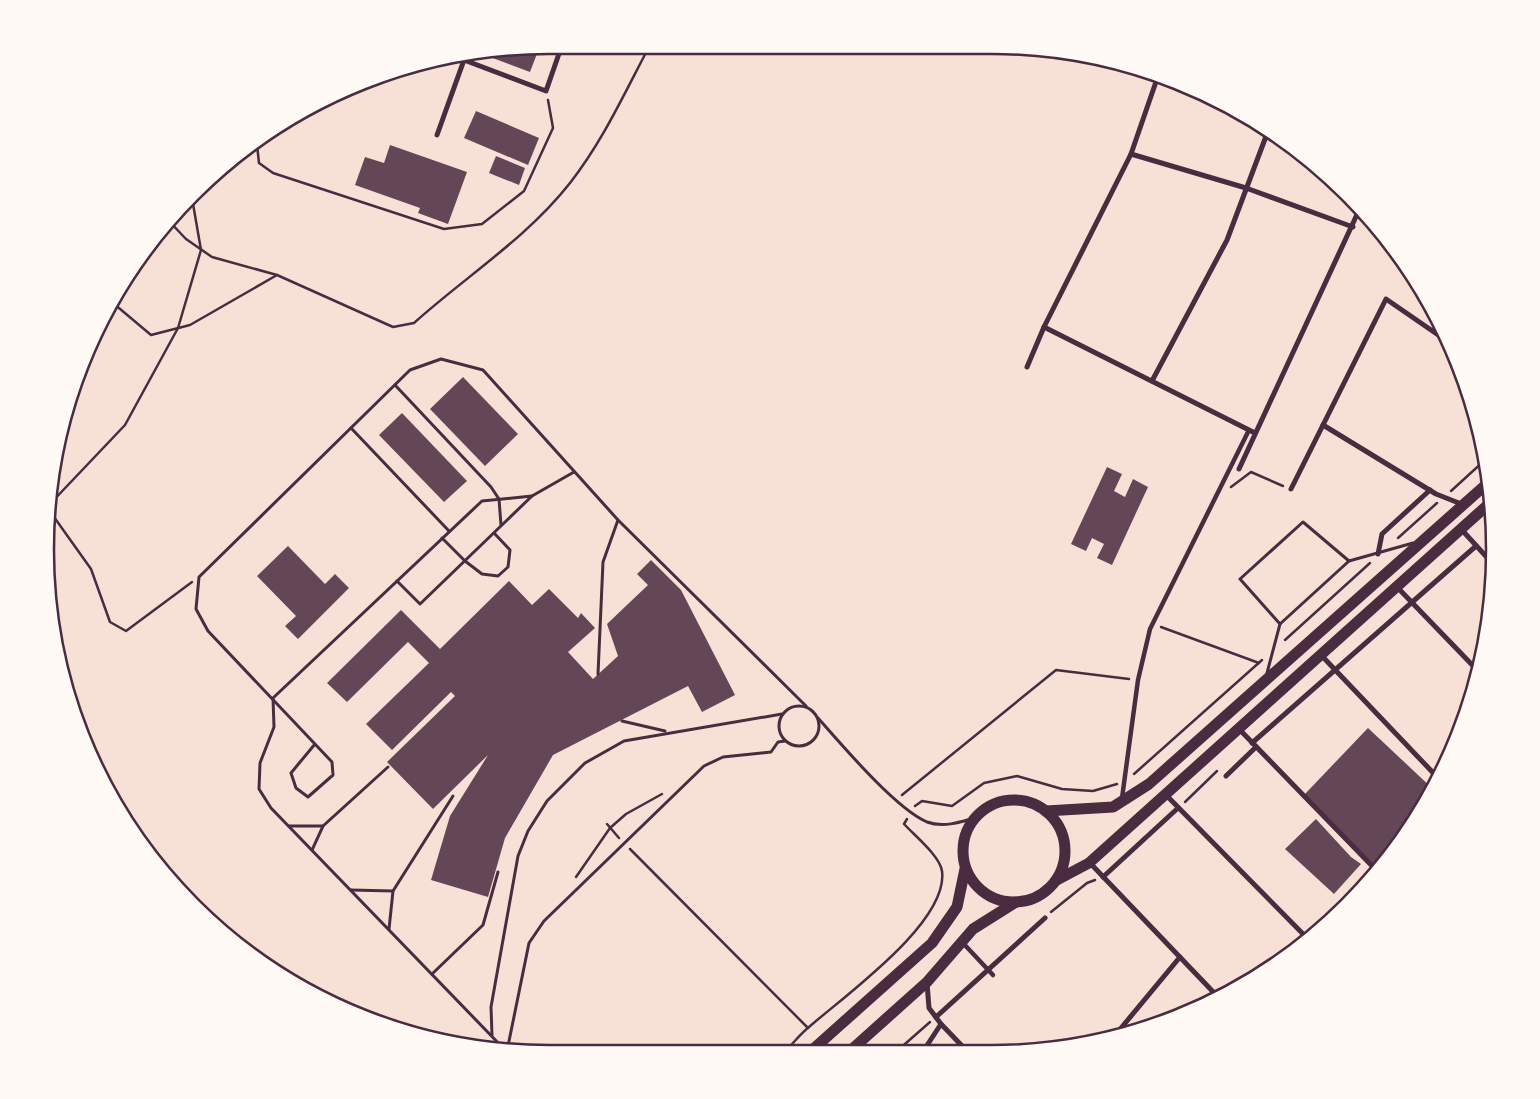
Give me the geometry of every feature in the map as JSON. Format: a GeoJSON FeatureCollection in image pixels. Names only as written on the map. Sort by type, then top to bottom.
{"type":"FeatureCollection","features":[{"type":"Feature","properties":{"kind":"main road"},"geometry":{"type":"LineString","coordinates":[[1046,811],[1113,807],[1149,784],[1482,487]]}},
{"type":"Feature","properties":{"kind":"main road"},"geometry":{"type":"LineString","coordinates":[[857,1045],[926,982],[973,929],[1016,902],[1041,895],[1056,880],[1089,863],[1484,508]]}},
{"type":"Feature","properties":{"kind":"main road"},"geometry":{"type":"LineString","coordinates":[[1016,902],[1001,900],[988,895],[976,885],[966,869],[963,850],[965,838],[976,817],[993,805],[1008,801],[1029,802],[1046,811],[1057,824],[1065,845],[1063,865],[1056,880]]}},
{"type":"Feature","properties":{"kind":"main road"},"geometry":{"type":"LineString","coordinates":[[818,1045],[932,943],[956,908],[966,869]]}},
{"type":"Feature","properties":{"kind":"street"},"geometry":{"type":"LineString","coordinates":[[466,61],[546,91],[559,54]]}},
{"type":"Feature","properties":{"kind":"street"},"geometry":{"type":"LineString","coordinates":[[437,135],[464,61]]}},
{"type":"Feature","properties":{"kind":"street"},"geometry":{"type":"LineString","coordinates":[[1027,367],[1044,327],[1131,154],[1156,82]]}},
{"type":"Feature","properties":{"kind":"street"},"geometry":{"type":"LineString","coordinates":[[1152,381],[1227,240],[1266,137]]}},
{"type":"Feature","properties":{"kind":"street"},"geometry":{"type":"LineString","coordinates":[[1131,154],[1246,188],[1353,227]]}},
{"type":"Feature","properties":{"kind":"street"},"geometry":{"type":"LineString","coordinates":[[1122,801],[1138,680],[1150,628],[1252,432],[1357,216]]}},
{"type":"Feature","properties":{"kind":"street"},"geometry":{"type":"LineString","coordinates":[[1291,489],[1386,300],[1437,334]]}},
{"type":"Feature","properties":{"kind":"street"},"geometry":{"type":"LineString","coordinates":[[1044,327],[1252,432]]}},
{"type":"Feature","properties":{"kind":"street"},"geometry":{"type":"LineString","coordinates":[[1323,425],[1430,490],[1464,505]]}},
{"type":"Feature","properties":{"kind":"street"},"geometry":{"type":"LineString","coordinates":[[1239,469],[1252,432]]}},
{"type":"Feature","properties":{"kind":"street"},"geometry":{"type":"LineString","coordinates":[[1378,554],[1382,534],[1430,490]]}},
{"type":"Feature","properties":{"kind":"street"},"geometry":{"type":"LineString","coordinates":[[1461,529],[1486,556]]}},
{"type":"Feature","properties":{"kind":"street"},"geometry":{"type":"LineString","coordinates":[[1226,776],[1254,745],[1335,670],[1476,546]]}},
{"type":"Feature","properties":{"kind":"street"},"geometry":{"type":"LineString","coordinates":[[1397,587],[1472,665]]}},
{"type":"Feature","properties":{"kind":"street"},"geometry":{"type":"LineString","coordinates":[[1321,655],[1433,773]]}},
{"type":"Feature","properties":{"kind":"street"},"geometry":{"type":"LineString","coordinates":[[1239,729],[1372,865]]}},
{"type":"Feature","properties":{"kind":"street"},"geometry":{"type":"LineString","coordinates":[[1164,794],[1303,934]]}},
{"type":"Feature","properties":{"kind":"street"},"geometry":{"type":"LineString","coordinates":[[1103,877],[1178,808]]}},
{"type":"Feature","properties":{"kind":"street"},"geometry":{"type":"LineString","coordinates":[[1089,863],[1213,992]]}},
{"type":"Feature","properties":{"kind":"street"},"geometry":{"type":"LineString","coordinates":[[936,1017],[1044,918]]}},
{"type":"Feature","properties":{"kind":"street"},"geometry":{"type":"LineString","coordinates":[[962,942],[993,975]]}},
{"type":"Feature","properties":{"kind":"street"},"geometry":{"type":"LineString","coordinates":[[1122,1027],[1180,957]]}},
{"type":"Feature","properties":{"kind":"street"},"geometry":{"type":"LineString","coordinates":[[926,982],[929,1008],[961,1045]]}},
{"type":"Feature","properties":{"kind":"street"},"geometry":{"type":"LineString","coordinates":[[927,1045],[941,1024]]}},
{"type":"Feature","properties":{"kind":"lane"},"geometry":{"type":"LineString","coordinates":[[315,744],[291,774],[296,788],[308,797],[333,775],[332,762],[273,698],[208,631],[196,609],[199,577],[410,370],[440,359],[483,370],[618,520],[818,718],[858,762],[897,800],[928,822],[946,824],[976,817]]}},
{"type":"Feature","properties":{"kind":"lane"},"geometry":{"type":"LineString","coordinates":[[395,385],[492,487],[499,499],[501,526]]}},
{"type":"Feature","properties":{"kind":"lane"},"geometry":{"type":"LineString","coordinates":[[351,428],[450,531]]}},
{"type":"Feature","properties":{"kind":"lane"},"geometry":{"type":"LineString","coordinates":[[397,581],[420,604],[532,496],[574,472]]}},
{"type":"Feature","properties":{"kind":"lane"},"geometry":{"type":"LineString","coordinates":[[499,1042],[271,808],[259,788],[260,763],[274,727],[273,698],[482,501],[532,496]]}},
{"type":"Feature","properties":{"kind":"lane"},"geometry":{"type":"LineString","coordinates":[[598,674],[603,562],[618,520]]}},
{"type":"Feature","properties":{"kind":"lane"},"geometry":{"type":"LineString","coordinates":[[1280,624],[1240,579],[1303,522],[1349,561]]}},
{"type":"Feature","properties":{"kind":"lane"},"geometry":{"type":"LineString","coordinates":[[442,538],[465,561],[482,574],[498,576],[508,567],[510,550],[494,533]]}},
{"type":"Feature","properties":{"kind":"lane"},"geometry":{"type":"LineString","coordinates":[[1263,683],[1270,666],[1280,624],[1349,561],[1423,540]]}},
{"type":"Feature","properties":{"kind":"lane"},"geometry":{"type":"LineString","coordinates":[[492,1035],[493,998],[518,856],[528,831],[547,802],[585,763],[624,741],[782,714],[792,706],[806,706]]}},
{"type":"Feature","properties":{"kind":"lane"},"geometry":{"type":"LineString","coordinates":[[782,714],[779,731],[785,741]]}},
{"type":"Feature","properties":{"kind":"lane"},"geometry":{"type":"LineString","coordinates":[[509,1043],[529,943],[544,922],[704,766],[723,757],[771,752],[778,742],[785,741],[797,746],[810,742],[818,731],[818,718]]}},
{"type":"Feature","properties":{"kind":"lane"},"geometry":{"type":"LineString","coordinates":[[622,721],[668,732]]}},
{"type":"Feature","properties":{"kind":"lane"},"geometry":{"type":"LineString","coordinates":[[312,850],[323,826],[388,767]]}},
{"type":"Feature","properties":{"kind":"lane"},"geometry":{"type":"LineString","coordinates":[[389,929],[393,891],[453,796]]}},
{"type":"Feature","properties":{"kind":"lane"},"geometry":{"type":"LineString","coordinates":[[288,826],[323,826]]}},
{"type":"Feature","properties":{"kind":"lane"},"geometry":{"type":"LineString","coordinates":[[432,974],[483,925],[498,872]]}},
{"type":"Feature","properties":{"kind":"lane"},"geometry":{"type":"LineString","coordinates":[[350,890],[393,891]]}},
{"type":"Feature","properties":{"kind":"path"},"geometry":{"type":"LineString","coordinates":[[174,226],[186,239],[212,257],[277,276],[392,327],[414,323],[532,223],[569,184],[602,135],[645,54]]}},
{"type":"Feature","properties":{"kind":"path"},"geometry":{"type":"LineString","coordinates":[[257,149],[259,163],[273,173],[444,229],[482,224],[524,192],[553,128],[546,91]]}},
{"type":"Feature","properties":{"kind":"path"},"geometry":{"type":"LineString","coordinates":[[57,497],[125,425],[178,328],[201,250],[193,205]]}},
{"type":"Feature","properties":{"kind":"path"},"geometry":{"type":"LineString","coordinates":[[117,307],[151,335],[190,325],[277,276]]}},
{"type":"Feature","properties":{"kind":"path"},"geometry":{"type":"LineString","coordinates":[[1447,495],[1479,466]]}},
{"type":"Feature","properties":{"kind":"path"},"geometry":{"type":"LineString","coordinates":[[1239,469],[1230,488],[1251,472],[1291,489]]}},
{"type":"Feature","properties":{"kind":"path"},"geometry":{"type":"LineString","coordinates":[[1394,542],[1442,499]]}},
{"type":"Feature","properties":{"kind":"path"},"geometry":{"type":"LineString","coordinates":[[55,519],[91,570],[110,622],[126,631],[199,577]]}},
{"type":"Feature","properties":{"kind":"path"},"geometry":{"type":"LineString","coordinates":[[915,806],[922,801],[952,806],[984,783],[1017,776],[1062,790],[1093,791],[1124,783],[1374,560]]}},
{"type":"Feature","properties":{"kind":"path"},"geometry":{"type":"LineString","coordinates":[[1160,626],[1270,666]]}},
{"type":"Feature","properties":{"kind":"path"},"geometry":{"type":"LineString","coordinates":[[897,800],[1056,670],[1138,680]]}},
{"type":"Feature","properties":{"kind":"path"},"geometry":{"type":"LineString","coordinates":[[1178,808],[1223,766]]}},
{"type":"Feature","properties":{"kind":"path"},"geometry":{"type":"LineString","coordinates":[[790,1045],[883,964],[918,929],[937,901],[943,872],[939,861],[904,824],[907,819]]}},
{"type":"Feature","properties":{"kind":"path"},"geometry":{"type":"LineString","coordinates":[[607,824],[808,1028]]}},
{"type":"Feature","properties":{"kind":"path"},"geometry":{"type":"LineString","coordinates":[[1044,918],[1087,883],[1103,877]]}},
{"type":"Feature","properties":{"kind":"path"},"geometry":{"type":"LineString","coordinates":[[904,1045],[936,1017]]}},
{"type":"Feature","properties":{"kind":"building"},"geometry":{"type":"Polygon","coordinates":[[[537,54],[530,72],[491,57],[537,54]]]}},
{"type":"Feature","properties":{"kind":"building"},"geometry":{"type":"Polygon","coordinates":[[[476,111],[539,138],[528,165],[464,138],[476,111]]]}},
{"type":"Feature","properties":{"kind":"building"},"geometry":{"type":"Polygon","coordinates":[[[390,145],[467,172],[448,224],[418,213],[420,208],[355,185],[365,157],[384,163],[390,145]]]}},
{"type":"Feature","properties":{"kind":"building"},"geometry":{"type":"Polygon","coordinates":[[[496,156],[525,168],[519,185],[489,173],[496,156]]]}},
{"type":"Feature","properties":{"kind":"building"},"geometry":{"type":"Polygon","coordinates":[[[463,377],[518,434],[485,466],[430,409],[463,377]]]}},
{"type":"Feature","properties":{"kind":"building"},"geometry":{"type":"Polygon","coordinates":[[[402,413],[467,481],[444,502],[379,435],[402,413]]]}},
{"type":"Feature","properties":{"kind":"building"},"geometry":{"type":"Polygon","coordinates":[[[1107,467],[1122,474],[1114,491],[1125,497],[1133,479],[1148,487],[1112,565],[1097,558],[1104,544],[1092,538],[1086,551],[1071,544],[1107,467]]]}},
{"type":"Feature","properties":{"kind":"building"},"geometry":{"type":"Polygon","coordinates":[[[288,546],[325,584],[335,574],[349,588],[298,639],[285,626],[296,616],[257,576],[288,546]]]}},
{"type":"Feature","properties":{"kind":"building"},"geometry":{"type":"Polygon","coordinates":[[[651,560],[681,590],[735,695],[702,712],[688,686],[553,755],[505,838],[488,897],[431,880],[450,816],[488,755],[433,809],[387,762],[455,696],[451,692],[392,750],[366,724],[429,663],[408,642],[347,702],[327,683],[401,610],[440,649],[509,581],[532,605],[549,589],[578,618],[581,613],[595,628],[568,652],[593,679],[618,656],[607,624],[648,585],[637,574],[651,560]]]}},
{"type":"Feature","properties":{"kind":"building"},"geometry":{"type":"Polygon","coordinates":[[[1368,728],[1427,784],[1403,825],[1372,865],[1304,795],[1368,728]]]}},
{"type":"Feature","properties":{"kind":"building"},"geometry":{"type":"Polygon","coordinates":[[[1316,819],[1351,857],[1361,864],[1334,894],[1285,849],[1316,819]]]}}]}
